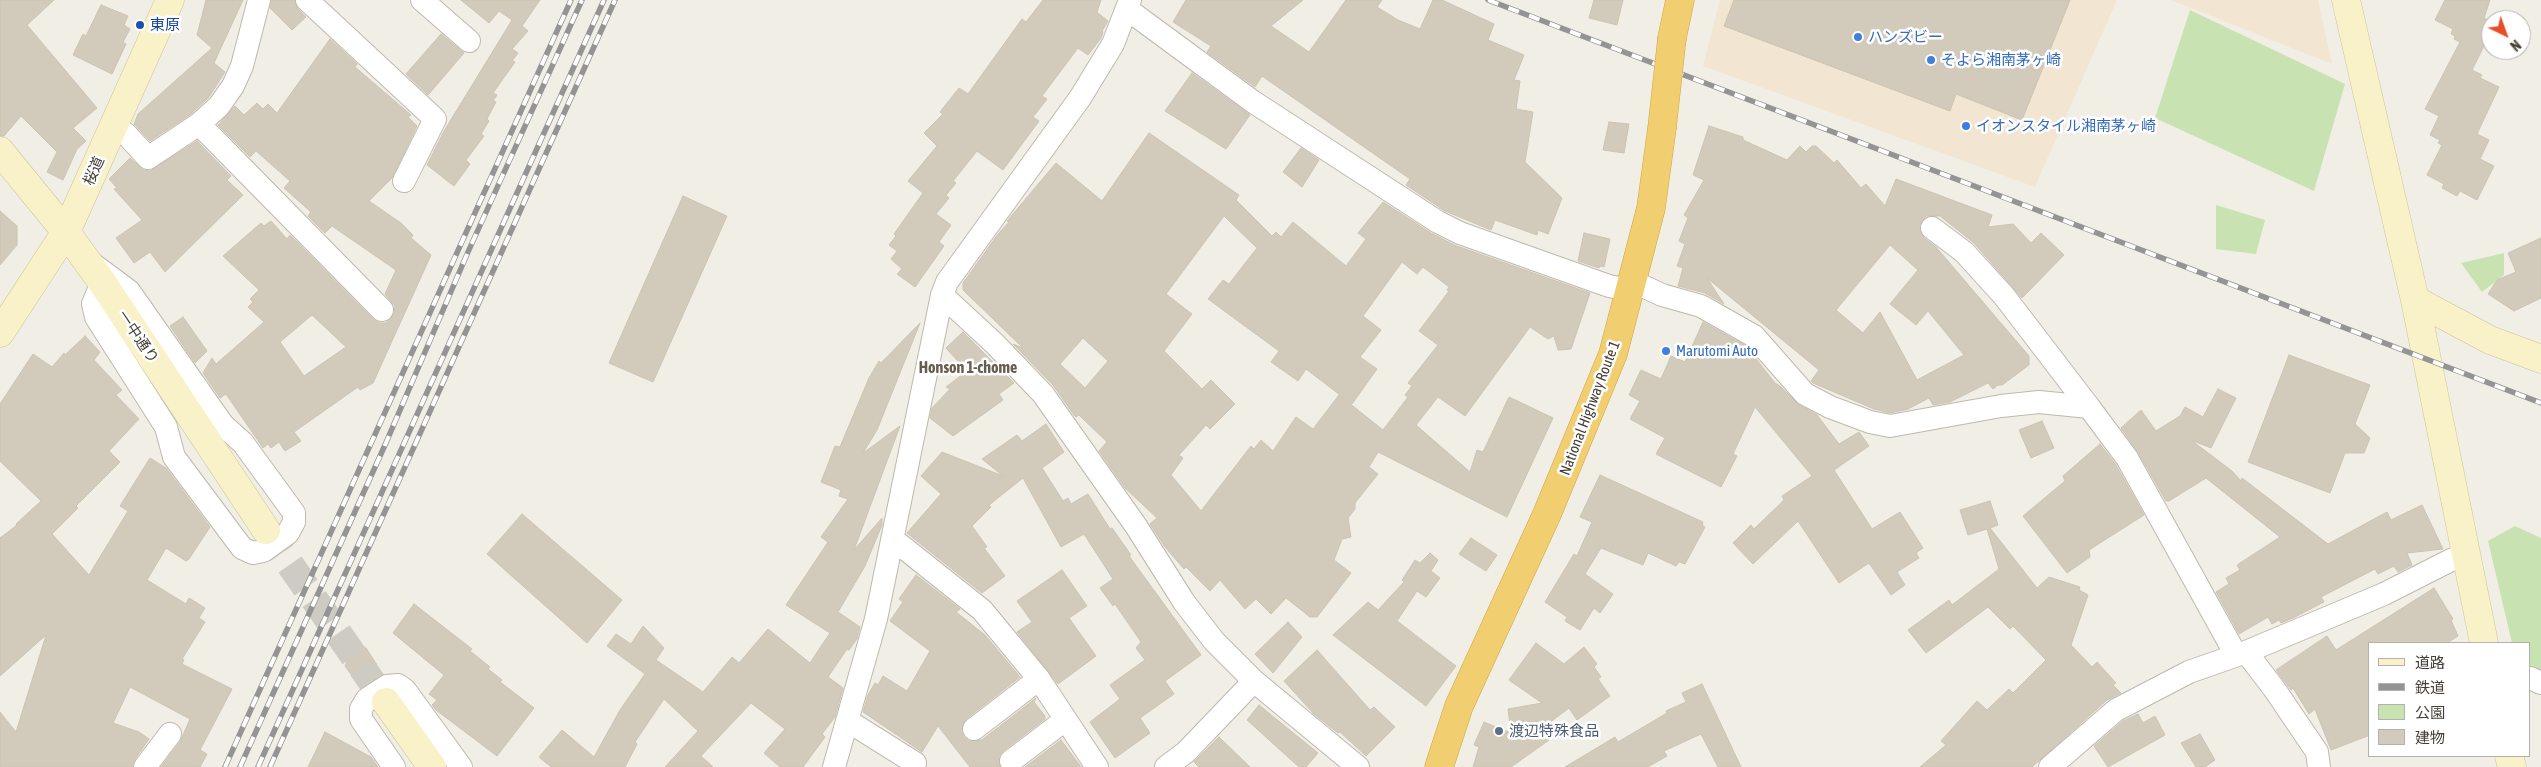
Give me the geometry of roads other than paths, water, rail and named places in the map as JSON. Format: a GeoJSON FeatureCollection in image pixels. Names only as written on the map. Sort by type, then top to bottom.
{"type":"FeatureCollection","features":[{"type":"Feature","properties":{"kind":"highway","name":"National Highway Route 1"},"geometry":{"type":"LineString","coordinates":[[1439,767],[1459,706],[1548,514],[1613,354],[1650,208],[1662,128],[1672,38],[1680,0]]}},
{"type":"Feature","properties":{"kind":"street","name":"桜道"},"geometry":{"type":"LineString","coordinates":[[0,333],[66,232],[170,0]]}},
{"type":"Feature","properties":{"kind":"street"},"geometry":{"type":"LineString","coordinates":[[113,127],[126,134],[148,158],[199,124],[219,106],[233,86],[242,66],[259,0]]}},
{"type":"Feature","properties":{"kind":"street"},"geometry":{"type":"LineString","coordinates":[[307,0],[435,119],[404,181]]}},
{"type":"Feature","properties":{"kind":"street"},"geometry":{"type":"LineString","coordinates":[[422,0],[469,41]]}},
{"type":"Feature","properties":{"kind":"street"},"geometry":{"type":"LineString","coordinates":[[2346,0],[2415,300],[2484,642]]}},
{"type":"Feature","properties":{"kind":"street"},"geometry":{"type":"LineString","coordinates":[[834,767],[876,619],[894,540],[942,295],[947,282],[1080,98],[1113,44],[1128,5],[1252,101],[1438,222],[1460,233],[1599,283],[1631,285],[1701,306],[1754,336],[1804,394],[1830,407],[1870,422],[1890,426],[2001,406],[2039,402],[2089,407]]}},
{"type":"Feature","properties":{"kind":"street"},"geometry":{"type":"LineString","coordinates":[[199,124],[382,310]]}},
{"type":"Feature","properties":{"kind":"street","name":"一中通り"},"geometry":{"type":"LineString","coordinates":[[0,151],[66,232],[102,282],[266,530]]}},
{"type":"Feature","properties":{"kind":"street"},"geometry":{"type":"LineString","coordinates":[[1932,228],[1964,252],[2004,296],[2127,458],[2241,654],[2275,690],[2316,752],[2319,767]]}},
{"type":"Feature","properties":{"kind":"street"},"geometry":{"type":"LineString","coordinates":[[85,259],[129,291],[223,425],[243,443],[294,514],[294,522],[288,533],[263,551],[253,553],[242,548],[174,457],[166,427],[96,317],[93,304],[102,282]]}},
{"type":"Feature","properties":{"kind":"street"},"geometry":{"type":"LineString","coordinates":[[942,295],[995,344],[1043,394],[1136,526],[1184,602],[1214,641],[1254,681],[1358,767]]}},
{"type":"Feature","properties":{"kind":"street"},"geometry":{"type":"LineString","coordinates":[[2415,300],[2490,340],[2541,359]]}},
{"type":"Feature","properties":{"kind":"street"},"geometry":{"type":"LineString","coordinates":[[894,540],[982,610],[1039,679],[1098,767]]}},
{"type":"Feature","properties":{"kind":"street"},"geometry":{"type":"LineString","coordinates":[[2050,767],[2116,710],[2189,672],[2241,654],[2384,594],[2451,560],[2467,555]]}},
{"type":"Feature","properties":{"kind":"street"},"geometry":{"type":"LineString","coordinates":[[974,728],[1039,679]]}},
{"type":"Feature","properties":{"kind":"street"},"geometry":{"type":"LineString","coordinates":[[1166,767],[1186,752],[1254,681]]}},
{"type":"Feature","properties":{"kind":"street"},"geometry":{"type":"LineString","coordinates":[[394,767],[361,719],[360,709],[367,699],[387,686],[398,685],[405,690],[461,767]]}},
{"type":"Feature","properties":{"kind":"street"},"geometry":{"type":"LineString","coordinates":[[386,702],[432,767]]}},
{"type":"Feature","properties":{"kind":"street"},"geometry":{"type":"LineString","coordinates":[[1011,761],[1065,720]]}},
{"type":"Feature","properties":{"kind":"street"},"geometry":{"type":"LineString","coordinates":[[848,721],[915,763]]}},
{"type":"Feature","properties":{"kind":"street"},"geometry":{"type":"LineString","coordinates":[[145,767],[170,734]]}},
{"type":"Feature","properties":{"kind":"tunnel"},"geometry":{"type":"LineString","coordinates":[[266,530],[386,702]]}},
{"type":"Feature","properties":{"kind":"railway"},"geometry":{"type":"LineString","coordinates":[[225,767],[571,0]]}},
{"type":"Feature","properties":{"kind":"railway"},"geometry":{"type":"LineString","coordinates":[[240,767],[582,0]]}},
{"type":"Feature","properties":{"kind":"railway"},"geometry":{"type":"LineString","coordinates":[[258,767],[604,0]]}},
{"type":"Feature","properties":{"kind":"railway"},"geometry":{"type":"LineString","coordinates":[[270,767],[615,0]]}},
{"type":"Feature","properties":{"kind":"railway"},"geometry":{"type":"LineString","coordinates":[[1488,0],[2541,403]]}},
{"type":"Feature","properties":{"kind":"place","name":"東原"},"geometry":{"type":"Point","coordinates":[140,25]}},
{"type":"Feature","properties":{"kind":"place","name":"ハンズビー"},"geometry":{"type":"Point","coordinates":[1858,37]}},
{"type":"Feature","properties":{"kind":"place","name":"そよら湘南茅ヶ崎"},"geometry":{"type":"Point","coordinates":[1931,60]}},
{"type":"Feature","properties":{"kind":"place","name":"イオンスタイル湘南茅ヶ崎"},"geometry":{"type":"Point","coordinates":[1966,126]}},
{"type":"Feature","properties":{"kind":"place","name":"Marutomi Auto"},"geometry":{"type":"Point","coordinates":[1666,351]}},
{"type":"Feature","properties":{"kind":"place","name":"渡辺特殊食品"},"geometry":{"type":"Point","coordinates":[1499,731]}},
{"type":"Feature","properties":{"kind":"district","name":"Honson 1-chome"},"geometry":{"type":"Point","coordinates":[968,368]}}]}
